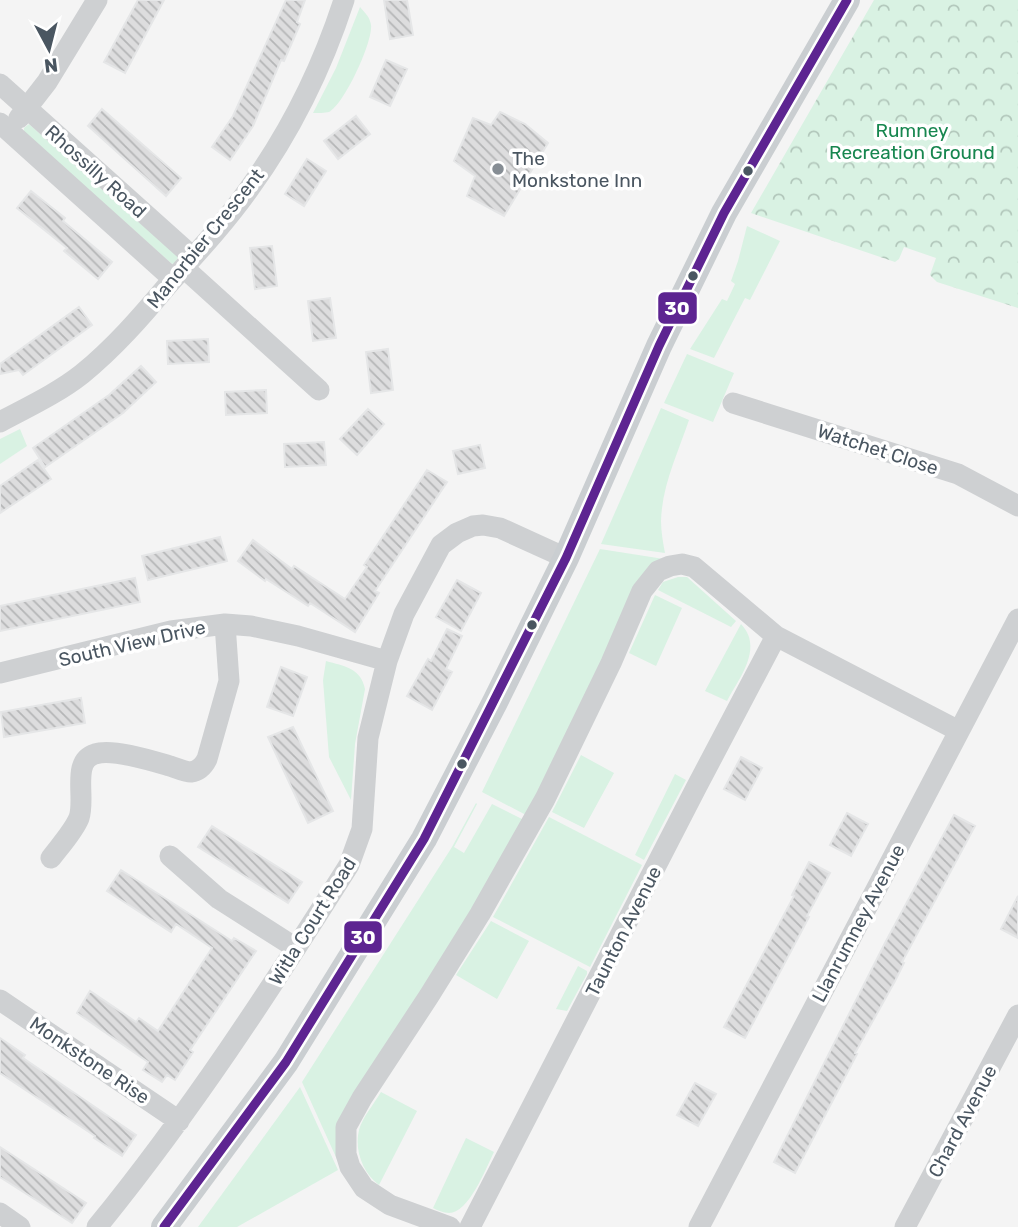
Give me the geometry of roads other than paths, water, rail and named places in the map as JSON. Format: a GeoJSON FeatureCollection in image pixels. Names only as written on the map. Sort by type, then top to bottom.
{"type":"FeatureCollection","features":[{"type":"Feature","properties":{"kind":"main road"},"geometry":{"type":"LineString","coordinates":[[164,1227],[285,1062],[424,839],[566,558],[659,346],[724,213],[847,0]]}},
{"type":"Feature","properties":{"kind":"street"},"geometry":{"type":"LineString","coordinates":[[3,131],[27,108],[47,82],[97,0]]}},
{"type":"Feature","properties":{"kind":"street","name":"Manorbier Crescent"},"geometry":{"type":"LineString","coordinates":[[0,422],[80,375],[115,344],[248,191],[277,146],[319,67],[344,0]]}},
{"type":"Feature","properties":{"kind":"street","name":"Rhossilly Road"},"geometry":{"type":"LineString","coordinates":[[0,84],[27,108],[183,268]]}},
{"type":"Feature","properties":{"kind":"street","name":"Rhossilly Road"},"geometry":{"type":"LineString","coordinates":[[3,131],[183,268]]}},
{"type":"Feature","properties":{"kind":"street"},"geometry":{"type":"LineString","coordinates":[[183,268],[319,390]]}},
{"type":"Feature","properties":{"kind":"street","name":"Watchet Close"},"geometry":{"type":"LineString","coordinates":[[733,403],[958,474],[1018,506]]}},
{"type":"Feature","properties":{"kind":"street","name":"Witla Court Road"},"geometry":{"type":"LineString","coordinates":[[97,1227],[138,1178],[216,1071],[349,865],[357,846],[365,804],[368,738],[387,661],[404,614],[430,561],[441,545],[457,533],[473,526],[484,525],[500,528],[566,558]]}},
{"type":"Feature","properties":{"kind":"street"},"geometry":{"type":"LineString","coordinates":[[450,1227],[390,1205],[365,1188],[356,1177],[346,1154],[346,1127],[435,988],[545,799],[611,663],[642,591],[658,571],[682,564],[694,567],[776,636],[960,731]]}},
{"type":"Feature","properties":{"kind":"street","name":"Llanrumney Avenue"},"geometry":{"type":"LineString","coordinates":[[699,1227],[960,731],[1012,643],[1018,619]]}},
{"type":"Feature","properties":{"kind":"street"},"geometry":{"type":"LineString","coordinates":[[51,858],[78,820],[83,804],[79,773],[85,761],[95,754],[117,754],[146,759],[191,772],[203,767],[229,681],[225,624]]}},
{"type":"Feature","properties":{"kind":"street","name":"South View Drive"},"geometry":{"type":"LineString","coordinates":[[0,673],[171,631],[225,624],[251,626],[298,636],[387,661]]}},
{"type":"Feature","properties":{"kind":"street","name":"Taunton Avenue"},"geometry":{"type":"LineString","coordinates":[[470,1227],[776,636]]}},
{"type":"Feature","properties":{"kind":"street"},"geometry":{"type":"LineString","coordinates":[[170,856],[219,899],[296,948]]}},
{"type":"Feature","properties":{"kind":"street","name":"Monkstone Rise"},"geometry":{"type":"LineString","coordinates":[[0,1000],[179,1121]]}},
{"type":"Feature","properties":{"kind":"street","name":"Chard Avenue"},"geometry":{"type":"LineString","coordinates":[[905,1227],[1018,1015]]}},
{"type":"Feature","properties":{"kind":"street"},"geometry":{"type":"LineString","coordinates":[[0,1213],[20,1227]]}},
{"type":"Feature","properties":{"kind":"place","name":"The Monkstone Inn"},"geometry":{"type":"Point","coordinates":[498,169]}},
{"type":"Feature","properties":{"kind":"park label","name":"Rumney Recreation Ground"},"geometry":{"type":"Point","coordinates":[912,141]}}]}
